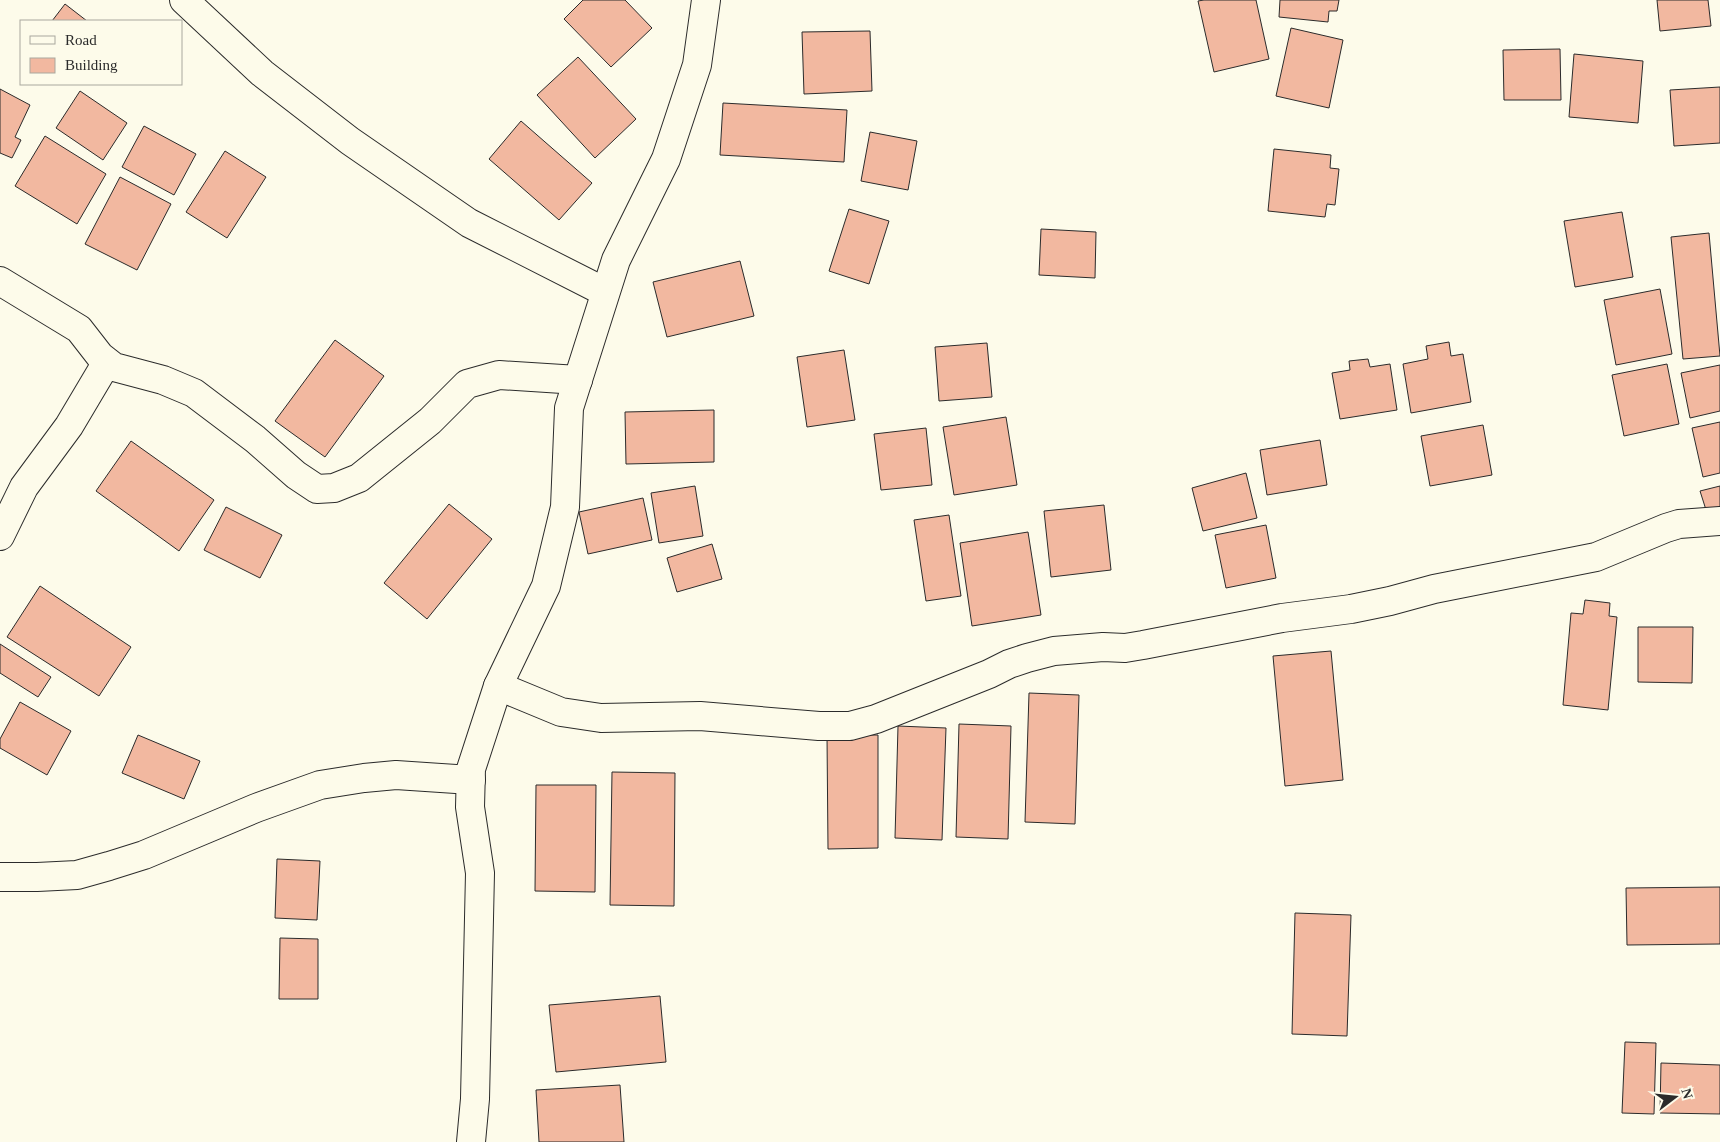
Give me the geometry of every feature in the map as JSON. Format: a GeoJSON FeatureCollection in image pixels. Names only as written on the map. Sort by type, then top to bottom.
{"type":"FeatureCollection","features":[{"type":"Feature","properties":{"kind":"street"},"geometry":{"type":"LineString","coordinates":[[184,0],[262,73],[350,141],[469,223],[605,292]]}},
{"type":"Feature","properties":{"kind":"street"},"geometry":{"type":"LineString","coordinates":[[472,1142],[475,1099],[480,873],[470,806],[471,769],[498,686],[546,586],[565,507],[569,408],[616,260],[666,158],[697,65],[706,0]]}},
{"type":"Feature","properties":{"kind":"street"},"geometry":{"type":"LineString","coordinates":[[0,282],[79,329],[100,356],[114,367],[164,380],[194,393],[255,439],[296,475],[317,489],[334,488],[359,478],[430,421],[467,384],[499,375],[578,380]]}},
{"type":"Feature","properties":{"kind":"street"},"geometry":{"type":"LineString","coordinates":[[0,536],[24,487],[69,426],[107,362]]}},
{"type":"Feature","properties":{"kind":"street"},"geometry":{"type":"LineString","coordinates":[[498,686],[561,712],[601,718],[700,716],[819,726],[850,726],[876,719],[989,674],[1009,664],[1054,651],[1103,647],[1125,648],[1282,618],[1351,609],[1443,587],[1596,558],[1679,524],[1720,521]]}},
{"type":"Feature","properties":{"kind":"street"},"geometry":{"type":"LineString","coordinates":[[0,877],[77,875],[144,856],[256,808],[320,785],[396,775],[471,780]]}},
{"type":"Feature","properties":{"kind":"building"},"geometry":{"type":"Polygon","coordinates":[[[583,0],[625,0],[652,28],[611,67],[564,19],[583,0]]]}},
{"type":"Feature","properties":{"kind":"building"},"geometry":{"type":"Polygon","coordinates":[[[1256,0],[1269,59],[1214,72],[1198,1],[1256,0]]]}},
{"type":"Feature","properties":{"kind":"building"},"geometry":{"type":"Polygon","coordinates":[[[1280,0],[1339,0],[1337,11],[1329,11],[1328,22],[1279,17],[1280,0]]]}},
{"type":"Feature","properties":{"kind":"building"},"geometry":{"type":"Polygon","coordinates":[[[1657,0],[1708,0],[1711,26],[1660,31],[1657,0]]]}},
{"type":"Feature","properties":{"kind":"building"},"geometry":{"type":"Polygon","coordinates":[[[65,4],[86,20],[53,20],[65,4]]]}},
{"type":"Feature","properties":{"kind":"building"},"geometry":{"type":"Polygon","coordinates":[[[1291,28],[1343,40],[1329,108],[1276,96],[1291,28]]]}},
{"type":"Feature","properties":{"kind":"building"},"geometry":{"type":"Polygon","coordinates":[[[870,31],[872,91],[804,94],[802,32],[870,31]]]}},
{"type":"Feature","properties":{"kind":"building"},"geometry":{"type":"Polygon","coordinates":[[[1560,49],[1561,100],[1504,100],[1503,50],[1560,49]]]}},
{"type":"Feature","properties":{"kind":"building"},"geometry":{"type":"Polygon","coordinates":[[[1574,54],[1643,61],[1638,123],[1569,117],[1574,54]]]}},
{"type":"Feature","properties":{"kind":"building"},"geometry":{"type":"Polygon","coordinates":[[[578,57],[636,119],[595,158],[537,95],[578,57]]]}},
{"type":"Feature","properties":{"kind":"building"},"geometry":{"type":"Polygon","coordinates":[[[1720,87],[1720,143],[1674,146],[1670,90],[1720,87]]]}},
{"type":"Feature","properties":{"kind":"building"},"geometry":{"type":"Polygon","coordinates":[[[0,89],[30,105],[15,137],[21,140],[12,158],[0,153],[0,89]]]}},
{"type":"Feature","properties":{"kind":"building"},"geometry":{"type":"Polygon","coordinates":[[[80,91],[127,123],[103,160],[56,128],[80,91]]]}},
{"type":"Feature","properties":{"kind":"building"},"geometry":{"type":"Polygon","coordinates":[[[723,103],[847,110],[844,162],[720,155],[723,103]]]}},
{"type":"Feature","properties":{"kind":"building"},"geometry":{"type":"Polygon","coordinates":[[[521,121],[592,183],[559,220],[489,159],[521,121]]]}},
{"type":"Feature","properties":{"kind":"building"},"geometry":{"type":"Polygon","coordinates":[[[144,126],[196,154],[174,195],[122,167],[144,126]]]}},
{"type":"Feature","properties":{"kind":"building"},"geometry":{"type":"Polygon","coordinates":[[[870,132],[917,141],[908,190],[861,181],[870,132]]]}},
{"type":"Feature","properties":{"kind":"building"},"geometry":{"type":"Polygon","coordinates":[[[45,136],[106,174],[77,224],[15,186],[45,136]]]}},
{"type":"Feature","properties":{"kind":"building"},"geometry":{"type":"Polygon","coordinates":[[[1274,149],[1331,155],[1330,168],[1339,169],[1335,205],[1327,204],[1325,217],[1268,211],[1274,149]]]}},
{"type":"Feature","properties":{"kind":"building"},"geometry":{"type":"Polygon","coordinates":[[[225,151],[266,177],[227,238],[186,212],[225,151]]]}},
{"type":"Feature","properties":{"kind":"building"},"geometry":{"type":"Polygon","coordinates":[[[120,177],[171,204],[137,270],[85,244],[120,177]]]}},
{"type":"Feature","properties":{"kind":"building"},"geometry":{"type":"Polygon","coordinates":[[[849,209],[889,221],[869,284],[829,271],[849,209]]]}},
{"type":"Feature","properties":{"kind":"building"},"geometry":{"type":"Polygon","coordinates":[[[1622,212],[1633,277],[1575,287],[1564,221],[1622,212]]]}},
{"type":"Feature","properties":{"kind":"building"},"geometry":{"type":"Polygon","coordinates":[[[1041,229],[1096,232],[1095,278],[1039,275],[1041,229]]]}},
{"type":"Feature","properties":{"kind":"building"},"geometry":{"type":"Polygon","coordinates":[[[1709,233],[1720,356],[1683,359],[1671,237],[1709,233]]]}},
{"type":"Feature","properties":{"kind":"building"},"geometry":{"type":"Polygon","coordinates":[[[740,261],[754,316],[667,337],[653,282],[740,261]]]}},
{"type":"Feature","properties":{"kind":"building"},"geometry":{"type":"Polygon","coordinates":[[[1660,289],[1672,354],[1616,365],[1604,300],[1660,289]]]}},
{"type":"Feature","properties":{"kind":"building"},"geometry":{"type":"Polygon","coordinates":[[[335,340],[384,376],[325,457],[275,421],[335,340]]]}},
{"type":"Feature","properties":{"kind":"building"},"geometry":{"type":"Polygon","coordinates":[[[1449,342],[1451,356],[1463,354],[1471,402],[1411,413],[1403,364],[1428,359],[1426,346],[1449,342]]]}},
{"type":"Feature","properties":{"kind":"building"},"geometry":{"type":"Polygon","coordinates":[[[987,343],[992,397],[939,401],[935,347],[987,343]]]}},
{"type":"Feature","properties":{"kind":"building"},"geometry":{"type":"Polygon","coordinates":[[[844,350],[855,420],[807,427],[797,357],[844,350]]]}},
{"type":"Feature","properties":{"kind":"building"},"geometry":{"type":"Polygon","coordinates":[[[1368,359],[1370,367],[1390,364],[1397,410],[1340,419],[1332,373],[1350,370],[1349,361],[1368,359]]]}},
{"type":"Feature","properties":{"kind":"building"},"geometry":{"type":"Polygon","coordinates":[[[1667,364],[1679,424],[1624,436],[1612,375],[1667,364]]]}},
{"type":"Feature","properties":{"kind":"building"},"geometry":{"type":"Polygon","coordinates":[[[1720,365],[1720,411],[1690,418],[1681,373],[1720,365]]]}},
{"type":"Feature","properties":{"kind":"building"},"geometry":{"type":"Polygon","coordinates":[[[714,410],[714,462],[626,464],[625,412],[714,410]]]}},
{"type":"Feature","properties":{"kind":"building"},"geometry":{"type":"Polygon","coordinates":[[[1006,417],[1017,485],[954,495],[943,427],[1006,417]]]}},
{"type":"Feature","properties":{"kind":"building"},"geometry":{"type":"Polygon","coordinates":[[[1720,422],[1720,473],[1703,477],[1692,428],[1720,422]]]}},
{"type":"Feature","properties":{"kind":"building"},"geometry":{"type":"Polygon","coordinates":[[[1483,425],[1492,475],[1430,486],[1421,436],[1483,425]]]}},
{"type":"Feature","properties":{"kind":"building"},"geometry":{"type":"Polygon","coordinates":[[[926,428],[932,485],[881,490],[874,434],[926,428]]]}},
{"type":"Feature","properties":{"kind":"building"},"geometry":{"type":"Polygon","coordinates":[[[1320,440],[1327,485],[1267,495],[1260,450],[1320,440]]]}},
{"type":"Feature","properties":{"kind":"building"},"geometry":{"type":"Polygon","coordinates":[[[131,441],[214,500],[179,551],[96,491],[131,441]]]}},
{"type":"Feature","properties":{"kind":"building"},"geometry":{"type":"Polygon","coordinates":[[[1246,473],[1257,518],[1203,531],[1192,488],[1246,473]]]}},
{"type":"Feature","properties":{"kind":"building"},"geometry":{"type":"Polygon","coordinates":[[[695,486],[703,536],[659,543],[651,493],[695,486]]]}},
{"type":"Feature","properties":{"kind":"building"},"geometry":{"type":"Polygon","coordinates":[[[1720,486],[1720,509],[1707,513],[1700,491],[1720,486]]]}},
{"type":"Feature","properties":{"kind":"building"},"geometry":{"type":"Polygon","coordinates":[[[643,498],[652,540],[588,554],[579,512],[643,498]]]}},
{"type":"Feature","properties":{"kind":"building"},"geometry":{"type":"Polygon","coordinates":[[[449,504],[492,539],[427,619],[384,583],[449,504]]]}},
{"type":"Feature","properties":{"kind":"building"},"geometry":{"type":"Polygon","coordinates":[[[1104,505],[1111,570],[1051,577],[1044,511],[1104,505]]]}},
{"type":"Feature","properties":{"kind":"building"},"geometry":{"type":"Polygon","coordinates":[[[226,507],[282,535],[260,578],[204,550],[226,507]]]}},
{"type":"Feature","properties":{"kind":"building"},"geometry":{"type":"Polygon","coordinates":[[[949,515],[961,596],[926,601],[914,520],[949,515]]]}},
{"type":"Feature","properties":{"kind":"building"},"geometry":{"type":"Polygon","coordinates":[[[1266,525],[1276,578],[1226,588],[1215,535],[1266,525]]]}},
{"type":"Feature","properties":{"kind":"building"},"geometry":{"type":"Polygon","coordinates":[[[1028,532],[1041,615],[972,626],[960,543],[1028,532]]]}},
{"type":"Feature","properties":{"kind":"building"},"geometry":{"type":"Polygon","coordinates":[[[712,544],[722,579],[677,592],[667,558],[712,544]]]}},
{"type":"Feature","properties":{"kind":"building"},"geometry":{"type":"Polygon","coordinates":[[[40,586],[131,647],[99,696],[7,637],[40,586]]]}},
{"type":"Feature","properties":{"kind":"building"},"geometry":{"type":"Polygon","coordinates":[[[1585,600],[1610,603],[1609,616],[1617,617],[1608,710],[1563,705],[1571,613],[1583,614],[1585,600]]]}},
{"type":"Feature","properties":{"kind":"building"},"geometry":{"type":"Polygon","coordinates":[[[1638,627],[1693,627],[1692,683],[1638,682],[1638,627]]]}},
{"type":"Feature","properties":{"kind":"building"},"geometry":{"type":"Polygon","coordinates":[[[0,644],[51,677],[38,697],[0,673],[0,644]]]}},
{"type":"Feature","properties":{"kind":"building"},"geometry":{"type":"Polygon","coordinates":[[[1331,651],[1343,780],[1285,786],[1273,656],[1331,651]]]}},
{"type":"Feature","properties":{"kind":"building"},"geometry":{"type":"Polygon","coordinates":[[[1029,693],[1079,695],[1075,824],[1025,822],[1029,693]]]}},
{"type":"Feature","properties":{"kind":"building"},"geometry":{"type":"Polygon","coordinates":[[[20,702],[71,731],[47,775],[0,748],[0,739],[20,702]]]}},
{"type":"Feature","properties":{"kind":"building"},"geometry":{"type":"Polygon","coordinates":[[[959,724],[1011,726],[1008,839],[956,837],[959,724]]]}},
{"type":"Feature","properties":{"kind":"building"},"geometry":{"type":"Polygon","coordinates":[[[898,726],[946,728],[942,840],[895,838],[898,726]]]}},
{"type":"Feature","properties":{"kind":"building"},"geometry":{"type":"Polygon","coordinates":[[[138,735],[200,761],[184,799],[122,773],[138,735]]]}},
{"type":"Feature","properties":{"kind":"building"},"geometry":{"type":"Polygon","coordinates":[[[827,735],[878,735],[878,848],[828,849],[827,735]]]}},
{"type":"Feature","properties":{"kind":"building"},"geometry":{"type":"Polygon","coordinates":[[[612,772],[675,773],[674,906],[610,905],[612,772]]]}},
{"type":"Feature","properties":{"kind":"building"},"geometry":{"type":"Polygon","coordinates":[[[536,785],[596,785],[595,892],[535,891],[536,785]]]}},
{"type":"Feature","properties":{"kind":"building"},"geometry":{"type":"Polygon","coordinates":[[[277,859],[320,861],[317,920],[275,918],[277,859]]]}},
{"type":"Feature","properties":{"kind":"building"},"geometry":{"type":"Polygon","coordinates":[[[1720,887],[1720,944],[1627,945],[1626,888],[1720,887]]]}},
{"type":"Feature","properties":{"kind":"building"},"geometry":{"type":"Polygon","coordinates":[[[1295,913],[1351,915],[1347,1036],[1292,1034],[1295,913]]]}},
{"type":"Feature","properties":{"kind":"building"},"geometry":{"type":"Polygon","coordinates":[[[280,938],[318,939],[318,999],[279,999],[280,938]]]}},
{"type":"Feature","properties":{"kind":"building"},"geometry":{"type":"Polygon","coordinates":[[[660,996],[666,1062],[556,1072],[549,1005],[660,996]]]}},
{"type":"Feature","properties":{"kind":"building"},"geometry":{"type":"Polygon","coordinates":[[[1625,1042],[1656,1043],[1654,1114],[1622,1113],[1625,1042]]]}},
{"type":"Feature","properties":{"kind":"building"},"geometry":{"type":"Polygon","coordinates":[[[1661,1063],[1720,1065],[1720,1114],[1660,1113],[1661,1063]]]}},
{"type":"Feature","properties":{"kind":"building"},"geometry":{"type":"Polygon","coordinates":[[[620,1085],[624,1142],[539,1142],[536,1090],[620,1085]]]}}]}
